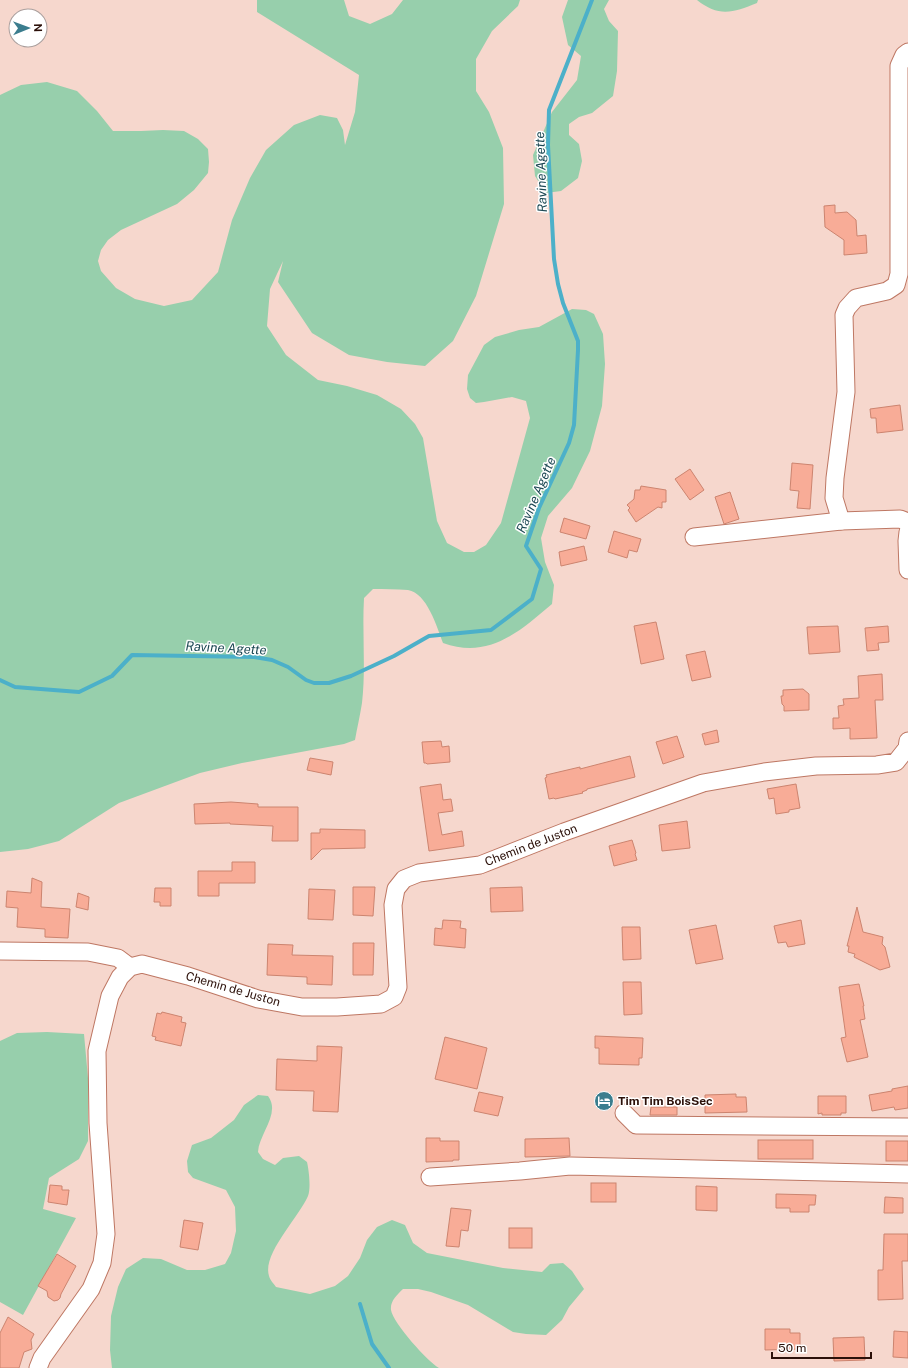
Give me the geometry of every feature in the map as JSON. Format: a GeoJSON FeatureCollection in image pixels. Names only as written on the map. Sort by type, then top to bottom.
{"type":"FeatureCollection","features":[{"type":"Feature","properties":{"kind":"street"},"geometry":{"type":"LineString","coordinates":[[841,522],[834,498],[835,478],[846,392],[844,315],[847,308],[856,298],[887,291],[896,284],[899,274],[899,66],[904,54],[908,52]]}},
{"type":"Feature","properties":{"kind":"street"},"geometry":{"type":"LineString","coordinates":[[694,537],[841,522],[900,518],[908,522]]}},
{"type":"Feature","properties":{"kind":"street"},"geometry":{"type":"LineString","coordinates":[[908,532],[908,570]]}},
{"type":"Feature","properties":{"kind":"street","name":"Chemin de Juston"},"geometry":{"type":"LineString","coordinates":[[130,967],[142,964],[188,976],[258,998],[302,1007],[338,1007],[381,1004],[394,997],[398,987],[393,905],[396,889],[404,878],[419,873],[480,865],[564,832],[703,783],[764,772],[808,767],[877,766],[896,762],[907,748],[908,741]]}},
{"type":"Feature","properties":{"kind":"street"},"geometry":{"type":"LineString","coordinates":[[0,951],[88,952],[118,958],[130,967],[120,978],[110,996],[97,1051],[98,1123],[106,1234],[102,1263],[91,1289],[42,1358],[38,1368]]}},
{"type":"Feature","properties":{"kind":"street"},"geometry":{"type":"LineString","coordinates":[[624,1113],[636,1125],[908,1128]]}},
{"type":"Feature","properties":{"kind":"street"},"geometry":{"type":"LineString","coordinates":[[430,1177],[570,1166],[908,1174]]}},
{"type":"Feature","properties":{"kind":"green space"},"geometry":{"type":"Polygon","coordinates":[[[257,0],[344,0],[349,16],[370,24],[392,14],[403,0],[520,0],[518,6],[492,31],[476,59],[476,91],[489,112],[503,148],[504,204],[476,296],[453,341],[425,366],[387,362],[349,355],[312,333],[278,282],[283,261],[270,289],[267,326],[286,355],[318,380],[347,386],[377,395],[401,409],[415,424],[423,438],[437,521],[447,543],[464,552],[474,552],[486,545],[501,523],[530,418],[526,401],[512,397],[476,403],[470,398],[467,389],[468,375],[484,345],[495,337],[519,330],[539,327],[572,309],[586,310],[594,314],[603,334],[605,364],[602,406],[590,451],[572,488],[548,516],[541,538],[545,562],[554,585],[552,604],[516,633],[503,640],[475,648],[460,647],[443,643],[426,604],[415,592],[395,589],[373,589],[364,598],[363,690],[355,740],[344,744],[242,763],[200,773],[119,803],[59,841],[28,849],[0,852],[0,95],[21,85],[47,82],[77,91],[97,111],[113,131],[184,131],[198,139],[208,149],[208,173],[194,190],[177,204],[121,230],[108,240],[101,250],[98,261],[101,271],[116,288],[135,299],[164,306],[192,300],[218,272],[232,220],[250,178],[266,150],[294,125],[320,115],[337,118],[343,130],[345,145],[355,112],[359,75],[257,12],[257,0]]]}},
{"type":"Feature","properties":{"kind":"green space"},"geometry":{"type":"Polygon","coordinates":[[[568,0],[609,0],[604,9],[609,21],[618,31],[617,71],[613,96],[592,113],[579,117],[569,124],[569,135],[579,144],[582,161],[578,178],[561,191],[546,193],[535,176],[533,155],[552,112],[577,80],[581,56],[568,45],[562,17],[568,0]]]}},
{"type":"Feature","properties":{"kind":"green space"},"geometry":{"type":"Polygon","coordinates":[[[697,0],[758,0],[757,3],[726,12],[712,9],[697,0]]]}},
{"type":"Feature","properties":{"kind":"green space"},"geometry":{"type":"Polygon","coordinates":[[[47,1032],[84,1034],[88,1078],[88,1141],[79,1159],[49,1178],[43,1209],[76,1218],[23,1315],[0,1302],[0,1041],[17,1033],[47,1032]]]}},
{"type":"Feature","properties":{"kind":"green space"},"geometry":{"type":"Polygon","coordinates":[[[258,1095],[268,1096],[272,1109],[271,1116],[259,1145],[258,1152],[263,1159],[275,1165],[283,1158],[299,1156],[307,1162],[309,1175],[308,1196],[282,1236],[271,1257],[268,1267],[269,1276],[276,1287],[310,1294],[335,1286],[348,1276],[360,1258],[367,1240],[377,1227],[392,1220],[405,1225],[413,1243],[427,1253],[503,1268],[542,1272],[550,1264],[563,1263],[572,1271],[584,1289],[569,1307],[562,1320],[546,1335],[513,1332],[468,1305],[431,1292],[418,1289],[403,1289],[394,1298],[391,1307],[393,1316],[412,1342],[439,1368],[112,1368],[110,1350],[111,1316],[118,1287],[126,1269],[143,1258],[161,1259],[187,1270],[205,1270],[225,1264],[231,1253],[236,1231],[235,1207],[226,1190],[193,1178],[188,1172],[187,1161],[192,1145],[211,1138],[234,1120],[244,1105],[258,1095]]]}},
{"type":"Feature","properties":{"kind":"building"},"geometry":{"type":"Polygon","coordinates":[[[835,205],[835,213],[847,212],[856,220],[857,236],[866,235],[867,253],[844,255],[844,240],[825,227],[824,206],[835,205]]]}},
{"type":"Feature","properties":{"kind":"building"},"geometry":{"type":"Polygon","coordinates":[[[900,405],[903,430],[877,433],[876,418],[871,418],[870,409],[900,405]]]}},
{"type":"Feature","properties":{"kind":"building"},"geometry":{"type":"Polygon","coordinates":[[[792,463],[813,465],[810,509],[797,508],[799,491],[790,490],[792,463]]]}},
{"type":"Feature","properties":{"kind":"building"},"geometry":{"type":"Polygon","coordinates":[[[690,469],[704,490],[690,500],[675,479],[690,469]]]}},
{"type":"Feature","properties":{"kind":"building"},"geometry":{"type":"Polygon","coordinates":[[[641,486],[666,490],[666,502],[662,502],[662,508],[658,507],[636,522],[628,510],[630,508],[627,505],[634,499],[635,490],[640,490],[641,486]]]}},
{"type":"Feature","properties":{"kind":"building"},"geometry":{"type":"Polygon","coordinates":[[[730,492],[739,519],[724,524],[715,497],[730,492]]]}},
{"type":"Feature","properties":{"kind":"building"},"geometry":{"type":"Polygon","coordinates":[[[564,518],[590,526],[586,539],[560,532],[564,518]]]}},
{"type":"Feature","properties":{"kind":"building"},"geometry":{"type":"Polygon","coordinates":[[[614,531],[641,539],[637,552],[629,550],[627,558],[608,552],[614,531]]]}},
{"type":"Feature","properties":{"kind":"building"},"geometry":{"type":"Polygon","coordinates":[[[584,546],[587,560],[561,566],[559,552],[584,546]]]}},
{"type":"Feature","properties":{"kind":"building"},"geometry":{"type":"Polygon","coordinates":[[[656,622],[664,659],[641,664],[634,626],[656,622]]]}},
{"type":"Feature","properties":{"kind":"building"},"geometry":{"type":"Polygon","coordinates":[[[838,626],[840,652],[809,654],[807,627],[838,626]]]}},
{"type":"Feature","properties":{"kind":"building"},"geometry":{"type":"Polygon","coordinates":[[[888,626],[889,642],[878,643],[879,650],[867,651],[865,628],[888,626]]]}},
{"type":"Feature","properties":{"kind":"building"},"geometry":{"type":"Polygon","coordinates":[[[705,651],[711,677],[692,681],[686,655],[705,651]]]}},
{"type":"Feature","properties":{"kind":"building"},"geometry":{"type":"Polygon","coordinates":[[[882,674],[883,700],[875,700],[877,738],[850,739],[850,728],[833,729],[833,718],[839,718],[838,706],[844,705],[843,699],[859,698],[858,676],[882,674]]]}},
{"type":"Feature","properties":{"kind":"building"},"geometry":{"type":"Polygon","coordinates":[[[803,689],[809,694],[809,710],[784,711],[781,696],[783,696],[783,690],[803,689]]]}},
{"type":"Feature","properties":{"kind":"building"},"geometry":{"type":"Polygon","coordinates":[[[717,730],[719,742],[705,745],[702,734],[717,730]]]}},
{"type":"Feature","properties":{"kind":"building"},"geometry":{"type":"Polygon","coordinates":[[[677,736],[684,757],[663,764],[656,742],[677,736]]]}},
{"type":"Feature","properties":{"kind":"building"},"geometry":{"type":"Polygon","coordinates":[[[441,741],[442,747],[449,746],[450,762],[424,763],[422,742],[441,741]]]}},
{"type":"Feature","properties":{"kind":"building"},"geometry":{"type":"Polygon","coordinates":[[[630,756],[635,777],[587,789],[582,792],[583,793],[549,799],[545,778],[547,777],[546,775],[580,767],[580,769],[630,756]]]}},
{"type":"Feature","properties":{"kind":"building"},"geometry":{"type":"Polygon","coordinates":[[[310,758],[333,762],[331,775],[307,770],[310,758]]]}},
{"type":"Feature","properties":{"kind":"building"},"geometry":{"type":"Polygon","coordinates":[[[441,784],[443,800],[451,799],[453,811],[438,813],[442,835],[462,831],[464,846],[429,851],[420,787],[441,784]]]}},
{"type":"Feature","properties":{"kind":"building"},"geometry":{"type":"Polygon","coordinates":[[[796,784],[800,808],[789,810],[789,812],[776,814],[774,798],[769,799],[767,789],[796,784]]]}},
{"type":"Feature","properties":{"kind":"building"},"geometry":{"type":"Polygon","coordinates":[[[231,802],[258,804],[258,807],[298,807],[298,841],[272,841],[273,826],[230,823],[195,824],[194,804],[231,802]]]}},
{"type":"Feature","properties":{"kind":"building"},"geometry":{"type":"Polygon","coordinates":[[[687,821],[690,848],[662,851],[659,825],[687,821]]]}},
{"type":"Feature","properties":{"kind":"building"},"geometry":{"type":"Polygon","coordinates":[[[320,829],[365,830],[365,848],[322,849],[311,860],[311,833],[320,833],[320,829]]]}},
{"type":"Feature","properties":{"kind":"building"},"geometry":{"type":"Polygon","coordinates":[[[632,840],[637,860],[614,866],[609,846],[632,840]]]}},
{"type":"Feature","properties":{"kind":"building"},"geometry":{"type":"Polygon","coordinates":[[[232,862],[255,862],[255,883],[219,883],[219,896],[198,896],[198,871],[232,871],[232,862]]]}},
{"type":"Feature","properties":{"kind":"building"},"geometry":{"type":"Polygon","coordinates":[[[32,878],[42,882],[41,907],[70,909],[68,938],[45,937],[45,929],[17,927],[18,908],[6,907],[7,891],[31,893],[32,878]]]}},
{"type":"Feature","properties":{"kind":"building"},"geometry":{"type":"Polygon","coordinates":[[[353,887],[375,887],[373,916],[353,915],[353,887]]]}},
{"type":"Feature","properties":{"kind":"building"},"geometry":{"type":"Polygon","coordinates":[[[522,887],[523,911],[491,912],[490,888],[522,887]]]}},
{"type":"Feature","properties":{"kind":"building"},"geometry":{"type":"Polygon","coordinates":[[[155,888],[171,888],[171,906],[160,906],[160,902],[154,902],[155,888]]]}},
{"type":"Feature","properties":{"kind":"building"},"geometry":{"type":"Polygon","coordinates":[[[309,889],[335,890],[333,920],[308,919],[309,889]]]}},
{"type":"Feature","properties":{"kind":"building"},"geometry":{"type":"Polygon","coordinates":[[[78,893],[89,897],[88,910],[76,907],[78,893]]]}},
{"type":"Feature","properties":{"kind":"building"},"geometry":{"type":"Polygon","coordinates":[[[857,907],[863,932],[883,937],[882,944],[885,947],[890,967],[880,970],[854,957],[855,954],[848,952],[849,946],[847,946],[857,907]]]}},
{"type":"Feature","properties":{"kind":"building"},"geometry":{"type":"Polygon","coordinates":[[[443,920],[461,921],[460,928],[466,929],[465,948],[434,945],[435,928],[442,929],[443,920]]]}},
{"type":"Feature","properties":{"kind":"building"},"geometry":{"type":"Polygon","coordinates":[[[801,920],[805,944],[788,947],[786,942],[778,943],[774,926],[801,920]]]}},
{"type":"Feature","properties":{"kind":"building"},"geometry":{"type":"Polygon","coordinates":[[[716,925],[723,959],[696,964],[689,930],[716,925]]]}},
{"type":"Feature","properties":{"kind":"building"},"geometry":{"type":"Polygon","coordinates":[[[622,927],[640,927],[641,959],[623,960],[622,927]]]}},
{"type":"Feature","properties":{"kind":"building"},"geometry":{"type":"Polygon","coordinates":[[[353,943],[374,943],[373,975],[353,975],[353,943]]]}},
{"type":"Feature","properties":{"kind":"building"},"geometry":{"type":"Polygon","coordinates":[[[268,944],[293,945],[292,955],[333,956],[332,985],[307,984],[307,977],[267,975],[268,944]]]}},
{"type":"Feature","properties":{"kind":"building"},"geometry":{"type":"Polygon","coordinates":[[[623,982],[641,982],[642,1014],[624,1015],[623,982]]]}},
{"type":"Feature","properties":{"kind":"building"},"geometry":{"type":"Polygon","coordinates":[[[859,984],[864,1006],[865,1019],[860,1020],[868,1057],[847,1062],[841,1038],[846,1037],[839,987],[859,984]]]}},
{"type":"Feature","properties":{"kind":"building"},"geometry":{"type":"Polygon","coordinates":[[[162,1012],[182,1017],[181,1022],[186,1023],[181,1046],[155,1040],[156,1037],[152,1036],[157,1013],[161,1014],[162,1012]]]}},
{"type":"Feature","properties":{"kind":"building"},"geometry":{"type":"Polygon","coordinates":[[[595,1036],[643,1038],[642,1058],[639,1058],[639,1065],[599,1064],[599,1048],[595,1048],[595,1036]]]}},
{"type":"Feature","properties":{"kind":"building"},"geometry":{"type":"Polygon","coordinates":[[[445,1037],[487,1048],[477,1089],[435,1079],[445,1037]]]}},
{"type":"Feature","properties":{"kind":"building"},"geometry":{"type":"Polygon","coordinates":[[[317,1046],[342,1047],[338,1112],[313,1111],[314,1091],[276,1090],[277,1059],[317,1061],[317,1046]]]}},
{"type":"Feature","properties":{"kind":"building"},"geometry":{"type":"Polygon","coordinates":[[[908,1086],[908,1108],[895,1110],[894,1107],[872,1111],[869,1095],[892,1091],[892,1089],[908,1086]]]}},
{"type":"Feature","properties":{"kind":"building"},"geometry":{"type":"Polygon","coordinates":[[[479,1092],[503,1097],[498,1116],[474,1111],[479,1092]]]}},
{"type":"Feature","properties":{"kind":"building"},"geometry":{"type":"Polygon","coordinates":[[[736,1094],[736,1097],[746,1097],[747,1112],[705,1113],[705,1095],[736,1094]]]}},
{"type":"Feature","properties":{"kind":"building"},"geometry":{"type":"Polygon","coordinates":[[[818,1096],[846,1096],[846,1113],[841,1113],[841,1115],[818,1114],[818,1096]]]}},
{"type":"Feature","properties":{"kind":"building"},"geometry":{"type":"Polygon","coordinates":[[[651,1107],[677,1107],[677,1115],[650,1115],[651,1107]]]}},
{"type":"Feature","properties":{"kind":"building"},"geometry":{"type":"Polygon","coordinates":[[[426,1138],[440,1138],[440,1141],[459,1141],[459,1160],[426,1162],[426,1138]]]}},
{"type":"Feature","properties":{"kind":"building"},"geometry":{"type":"Polygon","coordinates":[[[569,1138],[570,1156],[525,1157],[525,1139],[569,1138]]]}},
{"type":"Feature","properties":{"kind":"building"},"geometry":{"type":"Polygon","coordinates":[[[758,1140],[813,1140],[813,1159],[758,1159],[758,1140]]]}},
{"type":"Feature","properties":{"kind":"building"},"geometry":{"type":"Polygon","coordinates":[[[886,1141],[908,1141],[908,1161],[886,1161],[886,1141]]]}},
{"type":"Feature","properties":{"kind":"building"},"geometry":{"type":"Polygon","coordinates":[[[591,1183],[616,1183],[616,1202],[591,1202],[591,1183]]]}},
{"type":"Feature","properties":{"kind":"building"},"geometry":{"type":"Polygon","coordinates":[[[50,1185],[62,1186],[62,1190],[69,1190],[67,1205],[48,1202],[50,1185]]]}},
{"type":"Feature","properties":{"kind":"building"},"geometry":{"type":"Polygon","coordinates":[[[696,1186],[717,1187],[717,1211],[696,1210],[696,1186]]]}},
{"type":"Feature","properties":{"kind":"building"},"geometry":{"type":"Polygon","coordinates":[[[776,1194],[816,1195],[815,1205],[809,1205],[809,1212],[790,1212],[790,1208],[776,1208],[776,1194]]]}},
{"type":"Feature","properties":{"kind":"building"},"geometry":{"type":"Polygon","coordinates":[[[885,1197],[903,1198],[903,1213],[884,1213],[885,1197]]]}},
{"type":"Feature","properties":{"kind":"building"},"geometry":{"type":"Polygon","coordinates":[[[451,1208],[471,1210],[468,1231],[461,1230],[459,1247],[446,1246],[451,1208]]]}},
{"type":"Feature","properties":{"kind":"building"},"geometry":{"type":"Polygon","coordinates":[[[184,1220],[203,1223],[198,1250],[180,1247],[184,1220]]]}},
{"type":"Feature","properties":{"kind":"building"},"geometry":{"type":"Polygon","coordinates":[[[509,1228],[532,1228],[532,1248],[509,1248],[509,1228]]]}},
{"type":"Feature","properties":{"kind":"building"},"geometry":{"type":"Polygon","coordinates":[[[884,1234],[908,1234],[908,1261],[902,1261],[903,1299],[878,1300],[878,1270],[883,1270],[884,1234]]]}},
{"type":"Feature","properties":{"kind":"building"},"geometry":{"type":"Polygon","coordinates":[[[57,1254],[76,1266],[60,1298],[54,1301],[48,1297],[47,1291],[38,1286],[57,1254]]]}},
{"type":"Feature","properties":{"kind":"building"},"geometry":{"type":"Polygon","coordinates":[[[8,1317],[34,1334],[31,1340],[32,1349],[24,1352],[19,1368],[0,1368],[0,1333],[8,1317]]]}},
{"type":"Feature","properties":{"kind":"building"},"geometry":{"type":"Polygon","coordinates":[[[765,1329],[790,1329],[790,1333],[800,1333],[800,1349],[765,1350],[765,1329]]]}},
{"type":"Feature","properties":{"kind":"building"},"geometry":{"type":"Polygon","coordinates":[[[894,1331],[908,1332],[908,1358],[893,1357],[894,1331]]]}},
{"type":"Feature","properties":{"kind":"building"},"geometry":{"type":"Polygon","coordinates":[[[864,1337],[865,1360],[834,1361],[833,1338],[864,1337]]]}},
{"type":"Feature","properties":{"kind":"waterway","name":"Ravine Agette"},"geometry":{"type":"LineString","coordinates":[[0,680],[15,687],[79,692],[112,676],[132,655],[254,657],[272,660],[288,667],[306,680],[314,683],[329,683],[351,676],[394,656],[429,636],[491,630],[532,599],[541,569],[526,546],[539,508],[569,443],[574,425],[578,350],[578,341],[563,303],[554,259],[548,145],[549,110],[592,0]]}},
{"type":"Feature","properties":{"kind":"waterway"},"geometry":{"type":"LineString","coordinates":[[360,1304],[372,1344],[389,1368]]}},
{"type":"Feature","properties":{"kind":"place","name":"Tim Tim BoisSec"},"geometry":{"type":"Point","coordinates":[604,1101]}}]}
